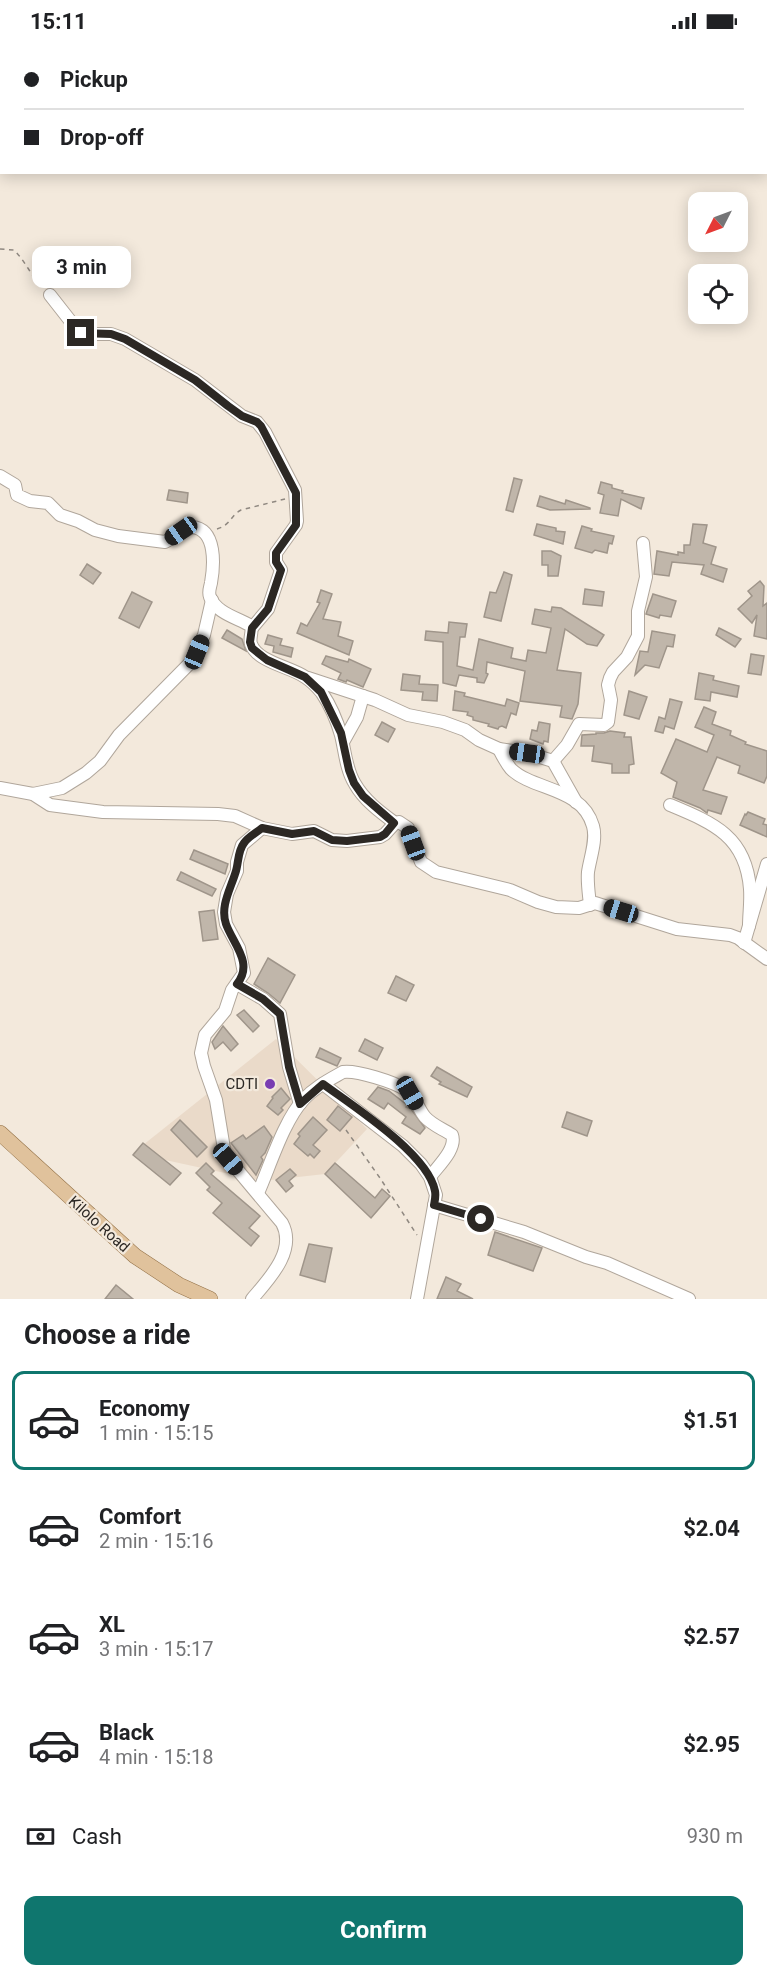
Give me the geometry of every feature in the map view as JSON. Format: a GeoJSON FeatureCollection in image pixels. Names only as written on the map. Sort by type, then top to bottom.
{"type":"FeatureCollection","features":[{"type":"Feature","properties":{"kind":"main road","name":"Kilolo Road"},"geometry":{"type":"LineString","coordinates":[[0,1133],[135,1256],[179,1285],[210,1299]]}},
{"type":"Feature","properties":{"kind":"street"},"geometry":{"type":"LineString","coordinates":[[50,295],[79,332],[111,334],[125,339],[195,380],[242,416],[257,422],[265,432],[293,486],[296,495],[296,525],[276,553],[276,562],[281,570],[280,579],[268,609],[252,628],[250,642],[252,648],[305,677],[363,696],[408,716],[443,722],[465,730],[479,740],[499,749],[527,753],[553,761],[576,802],[594,827],[588,873],[590,905]]}},
{"type":"Feature","properties":{"kind":"street"},"geometry":{"type":"LineString","coordinates":[[0,476],[15,485],[17,495],[21,499],[48,503],[58,514],[95,530],[118,536],[165,542],[192,527],[201,530],[210,544],[213,560],[209,593],[212,600],[221,610],[252,628]]}},
{"type":"Feature","properties":{"kind":"street"},"geometry":{"type":"LineString","coordinates":[[553,761],[567,745],[579,724],[604,725],[608,722],[611,700],[608,685],[610,678],[627,657],[638,636],[638,611],[646,577],[643,543]]}},
{"type":"Feature","properties":{"kind":"street"},"geometry":{"type":"LineString","coordinates":[[0,788],[33,794],[62,788],[87,773],[100,761],[119,735],[179,676],[197,652],[204,635],[212,600]]}},
{"type":"Feature","properties":{"kind":"street"},"geometry":{"type":"LineString","coordinates":[[305,677],[321,692],[330,707],[343,742],[354,783],[363,796],[394,823],[402,823],[408,828],[421,862],[436,872],[510,890],[556,907],[579,908],[598,904],[677,929],[730,935],[761,952],[767,959]]}},
{"type":"Feature","properties":{"kind":"street"},"geometry":{"type":"LineString","coordinates":[[343,742],[357,717],[363,696]]}},
{"type":"Feature","properties":{"kind":"street"},"geometry":{"type":"LineString","coordinates":[[499,749],[512,770],[576,802]]}},
{"type":"Feature","properties":{"kind":"street"},"geometry":{"type":"LineString","coordinates":[[33,794],[50,805],[103,812],[235,816],[262,828],[292,834],[314,831],[332,840],[347,841],[380,837],[394,823]]}},
{"type":"Feature","properties":{"kind":"street"},"geometry":{"type":"LineString","coordinates":[[670,805],[714,825],[724,832],[742,853],[750,889],[749,926]]}},
{"type":"Feature","properties":{"kind":"street"},"geometry":{"type":"LineString","coordinates":[[252,1299],[274,1272],[286,1246],[286,1240],[282,1224],[225,1155],[216,1100],[201,1053],[205,1035],[225,1011],[232,990],[243,977],[238,948],[225,922],[225,902],[237,872],[237,862],[242,845],[262,828]]}},
{"type":"Feature","properties":{"kind":"street"},"geometry":{"type":"LineString","coordinates":[[744,942],[767,864]]}},
{"type":"Feature","properties":{"kind":"street"},"geometry":{"type":"LineString","coordinates":[[237,984],[263,999],[280,1014],[289,1067],[300,1104]]}},
{"type":"Feature","properties":{"kind":"street"},"geometry":{"type":"LineString","coordinates":[[258,1193],[287,1127],[300,1104],[323,1084],[343,1072],[374,1077],[408,1091],[427,1119],[452,1135],[454,1139],[452,1147],[430,1177]]}},
{"type":"Feature","properties":{"kind":"street"},"geometry":{"type":"LineString","coordinates":[[323,1084],[404,1146],[430,1177],[435,1189],[434,1205],[417,1299]]}},
{"type":"Feature","properties":{"kind":"street"},"geometry":{"type":"LineString","coordinates":[[434,1205],[524,1232],[607,1263],[689,1299]]}},
{"type":"Feature","properties":{"kind":"path"},"geometry":{"type":"LineString","coordinates":[[0,249],[14,250],[26,262],[31,275],[50,295]]}},
{"type":"Feature","properties":{"kind":"path"},"geometry":{"type":"LineString","coordinates":[[201,530],[223,527],[241,510],[296,495]]}},
{"type":"Feature","properties":{"kind":"path"},"geometry":{"type":"LineString","coordinates":[[346,1130],[427,1251]]}},
{"type":"Feature","properties":{"kind":"shaded area","name":"CDTI"},"geometry":{"type":"Polygon","coordinates":[[[276,1039],[367,1129],[325,1174],[262,1181],[133,1153],[276,1039]]]}},
{"type":"Feature","properties":{"kind":"building"},"geometry":{"type":"Polygon","coordinates":[[[514,478],[522,480],[513,512],[506,510],[514,478]]]}},
{"type":"Feature","properties":{"kind":"building"},"geometry":{"type":"Polygon","coordinates":[[[601,482],[612,485],[612,488],[623,491],[622,493],[644,498],[641,509],[621,499],[618,516],[600,513],[604,495],[598,493],[601,482]]]}},
{"type":"Feature","properties":{"kind":"building"},"geometry":{"type":"Polygon","coordinates":[[[169,490],[188,493],[187,503],[167,500],[169,490]]]}},
{"type":"Feature","properties":{"kind":"building"},"geometry":{"type":"Polygon","coordinates":[[[540,496],[565,504],[566,500],[590,509],[550,510],[537,506],[540,496]]]}},
{"type":"Feature","properties":{"kind":"building"},"geometry":{"type":"Polygon","coordinates":[[[537,524],[565,532],[563,544],[534,535],[537,524]]]}},
{"type":"Feature","properties":{"kind":"building"},"geometry":{"type":"Polygon","coordinates":[[[693,524],[707,525],[703,543],[716,547],[711,564],[727,569],[723,582],[701,574],[704,565],[672,562],[669,576],[654,574],[657,551],[678,555],[678,552],[684,553],[684,545],[690,545],[693,524]]]}},
{"type":"Feature","properties":{"kind":"building"},"geometry":{"type":"Polygon","coordinates":[[[582,526],[592,529],[591,531],[614,536],[612,544],[609,543],[607,553],[595,550],[592,553],[575,548],[582,526]]]}},
{"type":"Feature","properties":{"kind":"building"},"geometry":{"type":"Polygon","coordinates":[[[542,551],[551,551],[561,556],[558,576],[548,576],[548,565],[542,565],[542,551]]]}},
{"type":"Feature","properties":{"kind":"building"},"geometry":{"type":"Polygon","coordinates":[[[87,564],[101,573],[93,584],[80,575],[87,564]]]}},
{"type":"Feature","properties":{"kind":"building"},"geometry":{"type":"Polygon","coordinates":[[[504,572],[512,575],[501,621],[484,617],[490,592],[496,593],[504,572]]]}},
{"type":"Feature","properties":{"kind":"building"},"geometry":{"type":"Polygon","coordinates":[[[760,581],[764,586],[763,606],[767,603],[767,639],[754,636],[757,615],[752,623],[738,609],[752,596],[748,591],[760,581]]]}},
{"type":"Feature","properties":{"kind":"building"},"geometry":{"type":"Polygon","coordinates":[[[585,589],[604,592],[602,606],[583,604],[585,589]]]}},
{"type":"Feature","properties":{"kind":"building"},"geometry":{"type":"Polygon","coordinates":[[[321,590],[332,594],[323,619],[341,622],[338,636],[353,641],[349,655],[297,633],[301,623],[307,626],[320,603],[317,602],[321,590]]]}},
{"type":"Feature","properties":{"kind":"building"},"geometry":{"type":"Polygon","coordinates":[[[132,592],[152,602],[139,628],[119,618],[132,592]]]}},
{"type":"Feature","properties":{"kind":"building"},"geometry":{"type":"Polygon","coordinates":[[[653,594],[676,601],[671,617],[660,615],[659,618],[646,614],[653,594]]]}},
{"type":"Feature","properties":{"kind":"building"},"geometry":{"type":"Polygon","coordinates":[[[552,607],[561,608],[604,635],[597,646],[587,644],[565,629],[557,670],[581,673],[578,704],[572,719],[560,717],[562,706],[520,701],[525,671],[487,662],[486,673],[488,674],[484,683],[477,682],[477,678],[459,675],[456,686],[443,683],[443,642],[425,640],[426,631],[448,633],[449,622],[467,624],[465,637],[460,637],[457,666],[473,670],[479,639],[513,648],[511,658],[526,661],[528,650],[546,653],[551,628],[532,624],[535,609],[551,612],[552,607]]]}},
{"type":"Feature","properties":{"kind":"building"},"geometry":{"type":"Polygon","coordinates":[[[719,628],[741,639],[735,647],[716,635],[719,628]]]}},
{"type":"Feature","properties":{"kind":"building"},"geometry":{"type":"Polygon","coordinates":[[[227,630],[242,639],[246,651],[222,638],[227,630]]]}},
{"type":"Feature","properties":{"kind":"building"},"geometry":{"type":"Polygon","coordinates":[[[652,631],[675,635],[673,647],[667,646],[659,668],[645,665],[635,675],[640,651],[648,652],[652,631]]]}},
{"type":"Feature","properties":{"kind":"building"},"geometry":{"type":"Polygon","coordinates":[[[268,635],[282,639],[280,645],[293,648],[291,657],[273,652],[274,646],[265,644],[268,635]]]}},
{"type":"Feature","properties":{"kind":"building"},"geometry":{"type":"Polygon","coordinates":[[[751,654],[764,656],[761,675],[748,673],[751,654]]]}},
{"type":"Feature","properties":{"kind":"building"},"geometry":{"type":"Polygon","coordinates":[[[326,656],[348,662],[349,659],[371,669],[363,687],[338,679],[341,673],[322,664],[326,656]]]}},
{"type":"Feature","properties":{"kind":"building"},"geometry":{"type":"Polygon","coordinates":[[[699,673],[714,676],[713,680],[739,686],[737,697],[711,692],[710,701],[695,699],[699,673]]]}},
{"type":"Feature","properties":{"kind":"building"},"geometry":{"type":"Polygon","coordinates":[[[403,674],[420,676],[419,684],[438,685],[437,701],[422,700],[423,692],[401,690],[403,674]]]}},
{"type":"Feature","properties":{"kind":"building"},"geometry":{"type":"Polygon","coordinates":[[[455,691],[465,693],[464,696],[505,706],[507,699],[519,703],[516,715],[511,713],[506,728],[502,726],[498,729],[488,726],[489,724],[473,720],[473,717],[467,715],[468,712],[453,710],[455,691]]]}},
{"type":"Feature","properties":{"kind":"building"},"geometry":{"type":"Polygon","coordinates":[[[629,691],[647,697],[639,719],[624,715],[629,691]]]}},
{"type":"Feature","properties":{"kind":"building"},"geometry":{"type":"Polygon","coordinates":[[[670,699],[682,702],[674,729],[665,726],[663,733],[655,731],[659,717],[665,719],[670,699]]]}},
{"type":"Feature","properties":{"kind":"building"},"geometry":{"type":"Polygon","coordinates":[[[704,707],[716,712],[712,724],[731,731],[730,735],[746,742],[745,744],[767,751],[767,776],[764,783],[738,773],[740,766],[717,757],[703,790],[727,797],[721,814],[708,810],[707,813],[673,797],[677,782],[661,773],[676,739],[707,752],[714,735],[695,727],[704,707]]]}},
{"type":"Feature","properties":{"kind":"building"},"geometry":{"type":"Polygon","coordinates":[[[382,722],[395,729],[388,742],[375,735],[382,722]]]}},
{"type":"Feature","properties":{"kind":"building"},"geometry":{"type":"Polygon","coordinates":[[[539,722],[550,724],[548,742],[544,741],[543,744],[530,739],[532,730],[537,731],[539,722]]]}},
{"type":"Feature","properties":{"kind":"building"},"geometry":{"type":"Polygon","coordinates":[[[610,731],[625,733],[624,737],[631,737],[634,764],[629,765],[629,773],[612,773],[612,764],[592,761],[594,746],[581,746],[582,735],[610,731]]]}},
{"type":"Feature","properties":{"kind":"building"},"geometry":{"type":"Polygon","coordinates":[[[748,812],[765,819],[763,824],[767,825],[767,837],[740,825],[748,812]]]}},
{"type":"Feature","properties":{"kind":"building"},"geometry":{"type":"Polygon","coordinates":[[[194,850],[228,864],[225,874],[190,859],[194,850]]]}},
{"type":"Feature","properties":{"kind":"building"},"geometry":{"type":"Polygon","coordinates":[[[181,872],[216,889],[212,896],[177,880],[181,872]]]}},
{"type":"Feature","properties":{"kind":"building"},"geometry":{"type":"Polygon","coordinates":[[[214,910],[218,939],[203,941],[199,912],[214,910]]]}},
{"type":"Feature","properties":{"kind":"building"},"geometry":{"type":"Polygon","coordinates":[[[268,958],[295,975],[280,1003],[254,984],[268,958]]]}},
{"type":"Feature","properties":{"kind":"building"},"geometry":{"type":"Polygon","coordinates":[[[396,976],[414,985],[406,1001],[388,993],[396,976]]]}},
{"type":"Feature","properties":{"kind":"building"},"geometry":{"type":"Polygon","coordinates":[[[244,1010],[259,1026],[253,1032],[237,1015],[244,1010]]]}},
{"type":"Feature","properties":{"kind":"building"},"geometry":{"type":"Polygon","coordinates":[[[223,1026],[238,1044],[231,1051],[223,1042],[215,1049],[212,1042],[223,1026]]]}},
{"type":"Feature","properties":{"kind":"building"},"geometry":{"type":"Polygon","coordinates":[[[365,1039],[383,1048],[377,1060],[359,1051],[365,1039]]]}},
{"type":"Feature","properties":{"kind":"building"},"geometry":{"type":"Polygon","coordinates":[[[320,1048],[341,1058],[337,1066],[316,1057],[320,1048]]]}},
{"type":"Feature","properties":{"kind":"building"},"geometry":{"type":"Polygon","coordinates":[[[437,1067],[472,1087],[467,1097],[439,1084],[441,1082],[431,1076],[437,1067]]]}},
{"type":"Feature","properties":{"kind":"building"},"geometry":{"type":"Polygon","coordinates":[[[378,1087],[389,1091],[411,1109],[425,1128],[420,1134],[402,1123],[406,1117],[388,1103],[384,1109],[368,1099],[378,1087]]]}},
{"type":"Feature","properties":{"kind":"building"},"geometry":{"type":"Polygon","coordinates":[[[281,1088],[290,1099],[278,1115],[267,1106],[281,1088]]]}},
{"type":"Feature","properties":{"kind":"building"},"geometry":{"type":"Polygon","coordinates":[[[338,1106],[352,1117],[340,1131],[327,1120],[338,1106]]]}},
{"type":"Feature","properties":{"kind":"building"},"geometry":{"type":"Polygon","coordinates":[[[567,1112],[592,1121],[587,1136],[562,1127],[567,1112]]]}},
{"type":"Feature","properties":{"kind":"building"},"geometry":{"type":"Polygon","coordinates":[[[313,1117],[327,1130],[313,1145],[320,1151],[314,1158],[310,1154],[308,1156],[294,1144],[300,1136],[298,1134],[313,1117]]]}},
{"type":"Feature","properties":{"kind":"building"},"geometry":{"type":"Polygon","coordinates":[[[180,1120],[207,1147],[197,1157],[171,1130],[180,1120]]]}},
{"type":"Feature","properties":{"kind":"building"},"geometry":{"type":"Polygon","coordinates":[[[264,1126],[272,1137],[261,1157],[263,1160],[256,1175],[231,1143],[243,1135],[246,1139],[264,1126]]]}},
{"type":"Feature","properties":{"kind":"building"},"geometry":{"type":"Polygon","coordinates":[[[143,1143],[181,1173],[170,1185],[133,1155],[143,1143]]]}},
{"type":"Feature","properties":{"kind":"building"},"geometry":{"type":"Polygon","coordinates":[[[206,1163],[214,1171],[211,1174],[260,1216],[249,1228],[259,1236],[251,1246],[213,1213],[222,1203],[207,1190],[210,1187],[196,1173],[206,1163]]]}},
{"type":"Feature","properties":{"kind":"building"},"geometry":{"type":"Polygon","coordinates":[[[335,1163],[375,1198],[382,1189],[390,1196],[371,1218],[325,1174],[335,1163]]]}},
{"type":"Feature","properties":{"kind":"building"},"geometry":{"type":"Polygon","coordinates":[[[290,1169],[296,1175],[289,1181],[293,1186],[286,1192],[276,1180],[290,1169]]]}},
{"type":"Feature","properties":{"kind":"building"},"geometry":{"type":"Polygon","coordinates":[[[495,1232],[542,1248],[533,1271],[488,1255],[495,1232]]]}},
{"type":"Feature","properties":{"kind":"building"},"geometry":{"type":"Polygon","coordinates":[[[309,1244],[332,1248],[325,1282],[300,1275],[309,1244]]]}},
{"type":"Feature","properties":{"kind":"building"},"geometry":{"type":"Polygon","coordinates":[[[446,1277],[461,1284],[457,1291],[473,1299],[437,1299],[446,1277]]]}},
{"type":"Feature","properties":{"kind":"building"},"geometry":{"type":"Polygon","coordinates":[[[116,1285],[133,1299],[105,1299],[116,1285]]]}},
{"type":"Feature","properties":{"kind":"place","name":"CDTI"},"geometry":{"type":"Point","coordinates":[270,1084]}},
{"type":"Feature","properties":{"kind":"route"},"geometry":{"type":"LineString","coordinates":[[81,333],[111,334],[125,339],[195,380],[242,416],[257,422],[265,432],[295,490],[296,525],[276,553],[276,562],[281,570],[280,579],[268,609],[252,628],[250,642],[252,648],[267,660],[305,677],[321,692],[341,733],[354,783],[363,796],[394,823],[380,837],[347,841],[332,840],[310,830],[292,834],[262,828],[242,845],[237,862],[237,872],[227,894],[224,912],[226,924],[238,948],[243,967],[243,977],[237,984],[263,999],[280,1014],[289,1067],[300,1104],[323,1084],[375,1122],[404,1146],[421,1164],[435,1189],[434,1205],[481,1219]]}}]}
